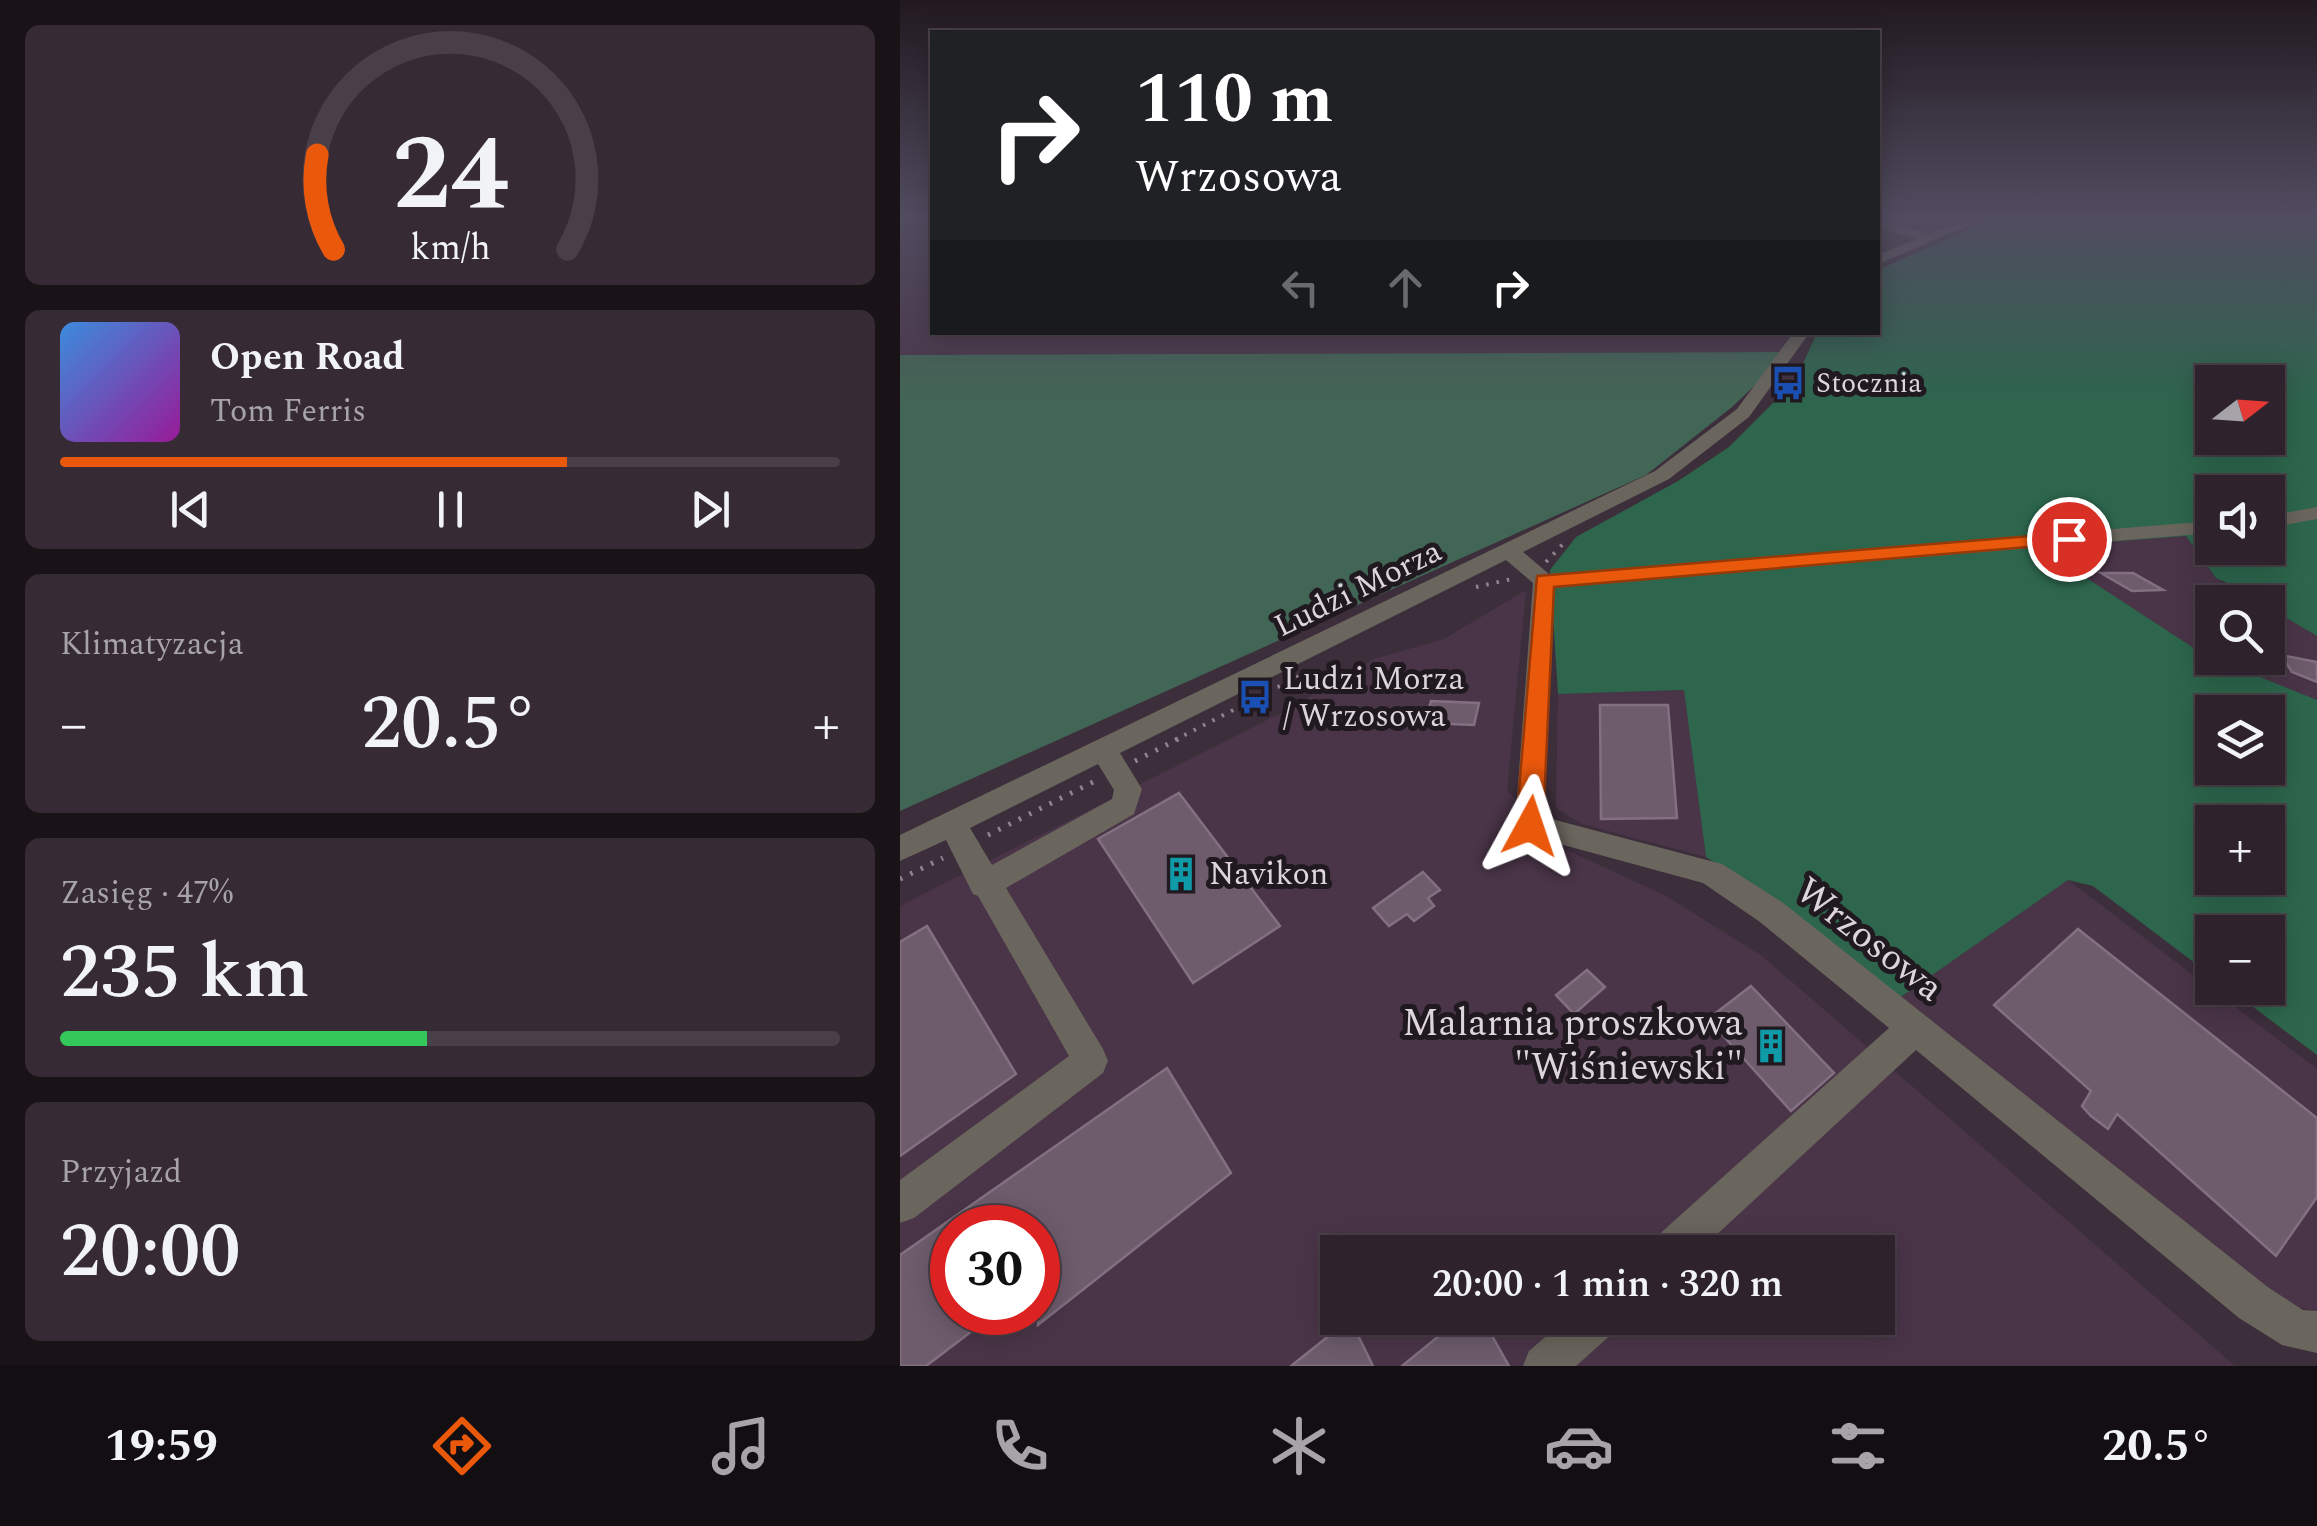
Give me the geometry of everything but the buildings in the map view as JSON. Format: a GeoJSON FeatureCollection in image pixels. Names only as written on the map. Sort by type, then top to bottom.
{"type":"FeatureCollection","features":[{"type":"Feature","properties":{"kind":"street","name":"Ludzi Morza"},"geometry":{"type":"LineString","coordinates":[[900,848],[1622,498],[1712,440],[1772,378],[1800,335]]}},
{"type":"Feature","properties":{"kind":"street"},"geometry":{"type":"LineString","coordinates":[[2285,519],[2317,513]]}},
{"type":"Feature","properties":{"kind":"street"},"geometry":{"type":"LineString","coordinates":[[1509,552],[1544,581],[2195,528]]}},
{"type":"Feature","properties":{"kind":"street","name":"Wrzosowa"},"geometry":{"type":"LineString","coordinates":[[1544,581],[1530,826],[1711,873],[1771,912],[2254,1302],[2297,1330],[2317,1332]]}},
{"type":"Feature","properties":{"kind":"street"},"geometry":{"type":"LineString","coordinates":[[984,885],[1124,806],[1128,789],[1103,749]]}},
{"type":"Feature","properties":{"kind":"street"},"geometry":{"type":"LineString","coordinates":[[900,1204],[1091,1061],[984,885],[952,824]]}},
{"type":"Feature","properties":{"kind":"street"},"geometry":{"type":"LineString","coordinates":[[1688,1235],[1916,1027]]}},
{"type":"Feature","properties":{"kind":"street"},"geometry":{"type":"LineString","coordinates":[[1544,1366],[1579,1335]]}},
{"type":"Feature","properties":{"kind":"shaded area"},"geometry":{"type":"Polygon","coordinates":[[[900,281],[930,281],[930,335],[1796,335],[1790,352],[900,355],[900,281]]]}},
{"type":"Feature","properties":{"kind":"shaded area"},"geometry":{"type":"Polygon","coordinates":[[[2186,536],[2195,549],[2195,565],[2207,565],[2216,578],[2229,585],[2195,585],[2195,649],[2037,546],[2186,536]]]}},
{"type":"Feature","properties":{"kind":"shaded area"},"geometry":{"type":"Polygon","coordinates":[[[1526,590],[1507,790],[1556,845],[1666,896],[1762,956],[2235,1366],[900,1366],[900,906],[1283,712],[1374,659],[1444,639],[1526,590]]]}},
{"type":"Feature","properties":{"kind":"shaded area"},"geometry":{"type":"Polygon","coordinates":[[[2285,617],[2317,636],[2317,700],[2255,675],[2285,675],[2285,617]]]}},
{"type":"Feature","properties":{"kind":"shaded area"},"geometry":{"type":"Polygon","coordinates":[[[1685,690],[1706,857],[1582,824],[1556,808],[1558,694],[1685,690]]]}},
{"type":"Feature","properties":{"kind":"shaded area"},"geometry":{"type":"Polygon","coordinates":[[[2068,880],[2195,976],[2195,1005],[2233,1005],[2317,1069],[2317,1312],[2263,1298],[1898,999],[2068,880]]]}},
{"type":"Feature","properties":{"kind":"green space"},"geometry":{"type":"Polygon","coordinates":[[[1880,281],[2317,281],[2317,636],[2285,617],[2285,585],[2231,585],[2216,578],[2207,565],[2285,565],[2285,475],[2195,475],[2195,549],[2186,536],[2039,547],[2195,649],[2195,675],[2255,675],[2317,700],[2317,1055],[2251,1005],[2285,1005],[2285,915],[2195,915],[2195,963],[2093,886],[2068,880],[1898,999],[1803,921],[1706,857],[1684,690],[1558,694],[1550,570],[1576,537],[1678,481],[1729,447],[1795,381],[1816,335],[1880,335],[1880,281]]]}},
{"type":"Feature","properties":{"kind":"green space"},"geometry":{"type":"Polygon","coordinates":[[[1790,352],[1732,407],[1646,475],[900,811],[900,355],[1790,352]]]}},
{"type":"Feature","properties":{"kind":"place","name":"Stocznia"},"geometry":{"type":"Point","coordinates":[1788,383]}},
{"type":"Feature","properties":{"kind":"place","name":"Ludzi Morza / Wrzosowa"},"geometry":{"type":"Point","coordinates":[1255,697]}},
{"type":"Feature","properties":{"kind":"place","name":"Navikon"},"geometry":{"type":"Point","coordinates":[1181,874]}},
{"type":"Feature","properties":{"kind":"place","name":"Malarnia proszkowa \"Wiśniewski\""},"geometry":{"type":"Point","coordinates":[1771,1046]}},
{"type":"Feature","properties":{"kind":"route"},"geometry":{"type":"LineString","coordinates":[[1530,826],[1544,581],[2069,539]]}}]}
